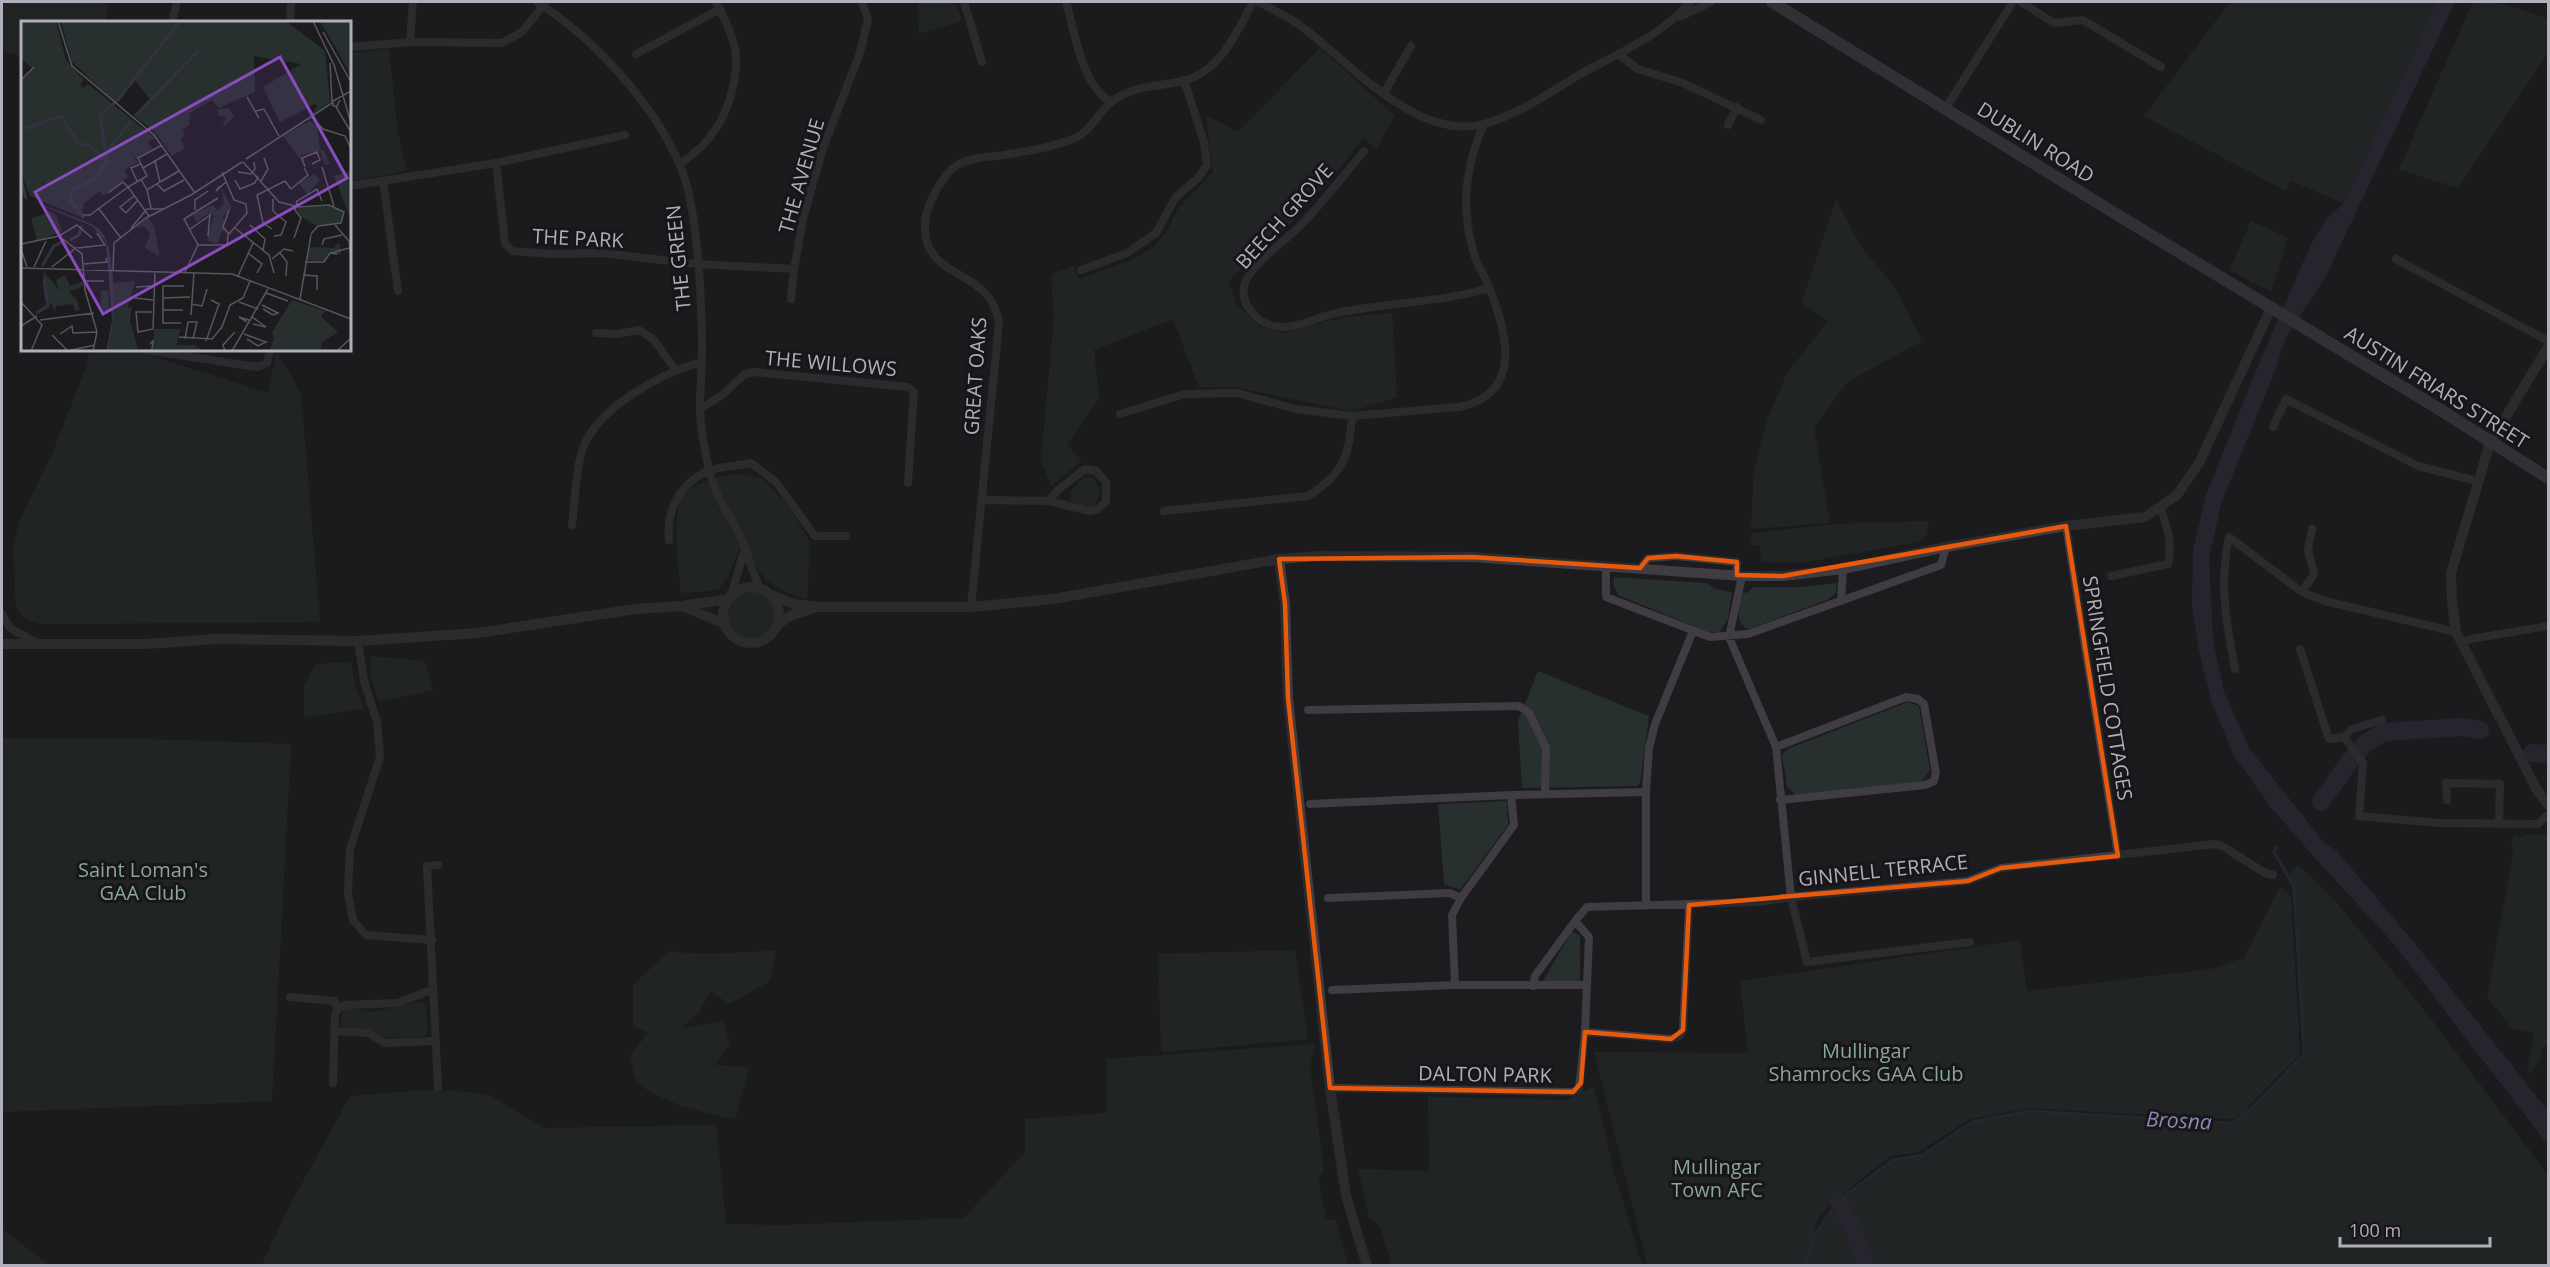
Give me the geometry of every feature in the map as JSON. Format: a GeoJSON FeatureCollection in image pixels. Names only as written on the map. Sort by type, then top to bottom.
{"type":"FeatureCollection","features":[{"type":"Feature","properties":{"kind":"main road","name":"DUBLIN ROAD"},"geometry":{"type":"LineString","coordinates":[[1772,2],[2306,328]]}},
{"type":"Feature","properties":{"kind":"main road","name":"AUSTIN FRIARS STREET"},"geometry":{"type":"LineString","coordinates":[[2306,328],[2548,478]]}},
{"type":"Feature","properties":{"kind":"street"},"geometry":{"type":"LineString","coordinates":[[172,21],[177,2]]}},
{"type":"Feature","properties":{"kind":"street"},"geometry":{"type":"LineString","coordinates":[[290,21],[291,2]]}},
{"type":"Feature","properties":{"kind":"street"},"geometry":{"type":"LineString","coordinates":[[410,42],[413,2]]}},
{"type":"Feature","properties":{"kind":"street","name":"THE AVENUE"},"geometry":{"type":"LineString","coordinates":[[790,299],[803,219],[823,148],[861,53],[868,19],[862,2]]}},
{"type":"Feature","properties":{"kind":"street"},"geometry":{"type":"LineString","coordinates":[[964,2],[982,62]]}},
{"type":"Feature","properties":{"kind":"street"},"geometry":{"type":"LineString","coordinates":[[1066,2],[1088,78],[1099,94],[1110,102],[1142,86],[1184,80],[1204,71],[1226,49],[1253,2]]}},
{"type":"Feature","properties":{"kind":"street"},"geometry":{"type":"LineString","coordinates":[[1259,2],[1300,25],[1410,112],[1437,123],[1455,126],[1484,124],[1510,115],[1618,54],[1676,18],[1711,2]]}},
{"type":"Feature","properties":{"kind":"street"},"geometry":{"type":"LineString","coordinates":[[1676,18],[1690,2]]}},
{"type":"Feature","properties":{"kind":"street"},"geometry":{"type":"LineString","coordinates":[[1945,109],[2013,2]]}},
{"type":"Feature","properties":{"kind":"street"},"geometry":{"type":"LineString","coordinates":[[2021,2],[2054,23],[2083,20],[2161,67]]}},
{"type":"Feature","properties":{"kind":"street","name":"THE GREEN"},"geometry":{"type":"LineString","coordinates":[[351,47],[410,42],[502,43],[522,32],[542,3],[609,62],[651,111],[680,164],[692,211],[703,340],[700,409],[709,471],[715,494],[741,538],[744,552],[760,588]]}},
{"type":"Feature","properties":{"kind":"street"},"geometry":{"type":"LineString","coordinates":[[636,54],[718,5],[735,46],[732,87],[725,111],[715,131],[696,154],[680,164]]}},
{"type":"Feature","properties":{"kind":"street"},"geometry":{"type":"LineString","coordinates":[[1384,93],[1411,46]]}},
{"type":"Feature","properties":{"kind":"street"},"geometry":{"type":"LineString","coordinates":[[1618,54],[1638,69],[1683,83],[1761,120]]}},
{"type":"Feature","properties":{"kind":"street"},"geometry":{"type":"LineString","coordinates":[[1082,270],[1127,253],[1156,233],[1175,198],[1198,178],[1207,165],[1204,142],[1184,80]]}},
{"type":"Feature","properties":{"kind":"street","name":"GREAT OAKS"},"geometry":{"type":"LineString","coordinates":[[971,607],[999,323],[997,311],[985,291],[938,261],[931,253],[924,227],[927,209],[944,178],[954,167],[968,160],[1077,138],[1110,102]]}},
{"type":"Feature","properties":{"kind":"street"},"geometry":{"type":"LineString","coordinates":[[1728,125],[1737,107]]}},
{"type":"Feature","properties":{"kind":"street"},"geometry":{"type":"LineString","coordinates":[[1120,414],[1185,394],[1237,393],[1296,409],[1352,416],[1459,407],[1471,405],[1486,396],[1500,379],[1506,363],[1507,348],[1490,288],[1477,261],[1467,218],[1467,180],[1472,154],[1484,124]]}},
{"type":"Feature","properties":{"kind":"street"},"geometry":{"type":"LineString","coordinates":[[351,186],[496,164],[626,135]]}},
{"type":"Feature","properties":{"kind":"street","name":"BEECH GROVE"},"geometry":{"type":"LineString","coordinates":[[1364,151],[1304,222],[1270,252],[1245,283],[1244,300],[1253,313],[1263,322],[1279,327],[1298,325],[1342,311],[1466,295],[1490,288]]}},
{"type":"Feature","properties":{"kind":"street","name":"THE PARK"},"geometry":{"type":"LineString","coordinates":[[496,164],[505,244],[512,251],[602,254],[698,264]]}},
{"type":"Feature","properties":{"kind":"street"},"geometry":{"type":"LineString","coordinates":[[382,181],[398,291]]}},
{"type":"Feature","properties":{"kind":"street"},"geometry":{"type":"LineString","coordinates":[[2396,259],[2548,341]]}},
{"type":"Feature","properties":{"kind":"street"},"geometry":{"type":"LineString","coordinates":[[698,264],[794,269]]}},
{"type":"Feature","properties":{"kind":"street"},"geometry":{"type":"LineString","coordinates":[[2,642],[146,644],[216,639],[358,641],[478,633],[635,609],[682,606],[729,597],[745,587],[760,588],[794,604],[971,607],[1053,599],[1279,559],[1319,556],[1472,556],[1740,575],[1783,576],[1844,569],[1946,547],[2066,526],[2145,517],[2177,495],[2199,463],[2276,310]]}},
{"type":"Feature","properties":{"kind":"street"},"geometry":{"type":"LineString","coordinates":[[596,333],[617,334],[639,330],[654,339],[675,369]]}},
{"type":"Feature","properties":{"kind":"street"},"geometry":{"type":"LineString","coordinates":[[2548,347],[2490,442],[2451,573],[2456,632],[2537,790],[2548,805]]}},
{"type":"Feature","properties":{"kind":"street"},"geometry":{"type":"LineString","coordinates":[[152,351],[257,367],[267,363],[270,351]]}},
{"type":"Feature","properties":{"kind":"street"},"geometry":{"type":"LineString","coordinates":[[572,525],[582,451],[595,426],[636,392],[675,369],[701,362]]}},
{"type":"Feature","properties":{"kind":"street","name":"THE WILLOWS"},"geometry":{"type":"LineString","coordinates":[[700,409],[722,395],[745,374],[755,372],[908,387],[914,392],[908,483]]}},
{"type":"Feature","properties":{"kind":"street"},"geometry":{"type":"LineString","coordinates":[[2273,427],[2286,399],[2418,466],[2477,482]]}},
{"type":"Feature","properties":{"kind":"street"},"geometry":{"type":"LineString","coordinates":[[1164,511],[1308,496],[1324,486],[1341,467],[1351,443],[1352,416]]}},
{"type":"Feature","properties":{"kind":"street"},"geometry":{"type":"LineString","coordinates":[[669,540],[668,528],[672,504],[692,481],[709,471],[751,463],[776,482],[815,536],[846,536]]}},
{"type":"Feature","properties":{"kind":"street"},"geometry":{"type":"LineString","coordinates":[[982,500],[1048,501],[1090,511],[1098,509],[1106,501],[1106,482],[1096,471],[1085,469],[1048,501]]}},
{"type":"Feature","properties":{"kind":"street"},"geometry":{"type":"LineString","coordinates":[[2111,576],[2168,564],[2170,555],[2168,529],[2160,507]]}},
{"type":"Feature","properties":{"kind":"street","name":"SPRINGFIELD COTTAGES"},"geometry":{"type":"LineString","coordinates":[[2066,526],[2118,856]]}},
{"type":"Feature","properties":{"kind":"street"},"geometry":{"type":"LineString","coordinates":[[2302,592],[2314,574],[2308,550],[2313,529]]}},
{"type":"Feature","properties":{"kind":"street"},"geometry":{"type":"LineString","coordinates":[[2235,669],[2225,616],[2223,564],[2229,537],[2302,592],[2325,601],[2456,632]]}},
{"type":"Feature","properties":{"kind":"street"},"geometry":{"type":"LineString","coordinates":[[1606,566],[1606,597],[1710,637],[1729,637],[1748,634],[1941,565],[1946,547]]}},
{"type":"Feature","properties":{"kind":"street"},"geometry":{"type":"LineString","coordinates":[[744,552],[723,612],[725,624],[738,639],[752,642],[764,639],[777,625],[790,616],[818,606]]}},
{"type":"Feature","properties":{"kind":"street"},"geometry":{"type":"LineString","coordinates":[[1279,559],[1285,604],[1288,698],[1330,1088],[1346,1196],[1367,1266]]}},
{"type":"Feature","properties":{"kind":"street"},"geometry":{"type":"LineString","coordinates":[[1841,601],[1844,569]]}},
{"type":"Feature","properties":{"kind":"street"},"geometry":{"type":"LineString","coordinates":[[1729,637],[1740,575]]}},
{"type":"Feature","properties":{"kind":"street"},"geometry":{"type":"LineString","coordinates":[[771,595],[777,606],[777,625]]}},
{"type":"Feature","properties":{"kind":"street"},"geometry":{"type":"LineString","coordinates":[[682,606],[725,624]]}},
{"type":"Feature","properties":{"kind":"street"},"geometry":{"type":"LineString","coordinates":[[2,614],[10,628],[37,644]]}},
{"type":"Feature","properties":{"kind":"street"},"geometry":{"type":"LineString","coordinates":[[2461,643],[2470,639],[2548,626]]}},
{"type":"Feature","properties":{"kind":"street"},"geometry":{"type":"LineString","coordinates":[[1646,906],[1646,792],[1649,748],[1655,724],[1694,631]]}},
{"type":"Feature","properties":{"kind":"street","name":"GINNELL TERRACE"},"geometry":{"type":"LineString","coordinates":[[1729,637],[1776,747],[1791,897],[1968,881],[2001,867],[2118,856]]}},
{"type":"Feature","properties":{"kind":"street"},"geometry":{"type":"LineString","coordinates":[[358,641],[364,681],[377,722],[380,758],[350,849],[348,893],[353,920],[366,935],[432,940]]}},
{"type":"Feature","properties":{"kind":"street"},"geometry":{"type":"LineString","coordinates":[[2300,649],[2329,740],[2344,737],[2352,729],[2382,720]]}},
{"type":"Feature","properties":{"kind":"street"},"geometry":{"type":"LineString","coordinates":[[1776,747],[1906,697],[1918,699],[1924,704],[1936,773],[1934,782],[1925,785],[1780,800]]}},
{"type":"Feature","properties":{"kind":"street"},"geometry":{"type":"LineString","coordinates":[[1308,710],[1519,706],[1528,713],[1546,748],[1545,793]]}},
{"type":"Feature","properties":{"kind":"street"},"geometry":{"type":"LineString","coordinates":[[2344,737],[2363,763],[2359,816],[2440,823],[2538,824],[2548,815]]}},
{"type":"Feature","properties":{"kind":"street"},"geometry":{"type":"LineString","coordinates":[[2446,800],[2446,783],[2500,784],[2499,824]]}},
{"type":"Feature","properties":{"kind":"street"},"geometry":{"type":"LineString","coordinates":[[1310,804],[1545,793],[1646,792]]}},
{"type":"Feature","properties":{"kind":"street"},"geometry":{"type":"LineString","coordinates":[[1455,985],[1452,915],[1461,898],[1514,825],[1511,795]]}},
{"type":"Feature","properties":{"kind":"street"},"geometry":{"type":"LineString","coordinates":[[2118,856],[2215,844],[2224,847],[2265,873],[2273,875]]}},
{"type":"Feature","properties":{"kind":"street"},"geometry":{"type":"LineString","coordinates":[[438,865],[427,866],[438,1088]]}},
{"type":"Feature","properties":{"kind":"street"},"geometry":{"type":"LineString","coordinates":[[1328,898],[1450,893],[1461,898]]}},
{"type":"Feature","properties":{"kind":"street"},"geometry":{"type":"LineString","coordinates":[[1533,986],[1535,976],[1587,907],[1758,902],[1791,897],[1807,962],[1970,942]]}},
{"type":"Feature","properties":{"kind":"street"},"geometry":{"type":"LineString","coordinates":[[1585,1032],[1671,1039],[1679,1036],[1683,1030],[1689,905]]}},
{"type":"Feature","properties":{"kind":"street","name":"DALTON PARK"},"geometry":{"type":"LineString","coordinates":[[1330,1088],[1573,1092],[1579,1089],[1585,1032],[1589,937],[1575,921]]}},
{"type":"Feature","properties":{"kind":"street"},"geometry":{"type":"LineString","coordinates":[[1332,990],[1455,985],[1586,986]]}},
{"type":"Feature","properties":{"kind":"street"},"geometry":{"type":"LineString","coordinates":[[333,1083],[335,1014],[338,1009],[344,1005],[398,1003],[433,989]]}},
{"type":"Feature","properties":{"kind":"street"},"geometry":{"type":"LineString","coordinates":[[290,997],[334,1001],[338,1009]]}},
{"type":"Feature","properties":{"kind":"street"},"geometry":{"type":"LineString","coordinates":[[336,1031],[369,1033],[384,1043],[436,1041]]}},
{"type":"Feature","properties":{"kind":"highlighted area"},"geometry":{"type":"Polygon","coordinates":[[[2066,526],[2118,856],[2001,868],[1968,881],[1689,905],[1683,1030],[1671,1039],[1585,1032],[1581,1083],[1573,1092],[1330,1088],[1288,698],[1285,604],[1279,559],[1472,557],[1640,568],[1648,558],[1676,556],[1737,562],[1737,575],[1783,576],[2066,526]]]}},
{"type":"Feature","properties":{"kind":"green space"},"geometry":{"type":"Polygon","coordinates":[[[2,2],[109,2],[105,21],[21,21],[21,56],[2,51],[2,2]]]}},
{"type":"Feature","properties":{"kind":"green space"},"geometry":{"type":"Polygon","coordinates":[[[918,2],[955,2],[962,21],[919,34],[918,2]]]}},
{"type":"Feature","properties":{"kind":"green space"},"geometry":{"type":"Polygon","coordinates":[[[2230,2],[2437,2],[2344,203],[2291,181],[2286,191],[2144,116],[2230,2]]]}},
{"type":"Feature","properties":{"kind":"green space"},"geometry":{"type":"Polygon","coordinates":[[[2473,2],[2497,2],[2548,19],[2548,53],[2458,188],[2399,169],[2473,2]]]}},
{"type":"Feature","properties":{"kind":"green space"},"geometry":{"type":"Polygon","coordinates":[[[1320,48],[1395,116],[1376,149],[1363,137],[1342,166],[1289,226],[1228,281],[1236,304],[1260,327],[1282,333],[1344,317],[1392,313],[1397,397],[1352,411],[1238,388],[1199,387],[1173,319],[1094,350],[1099,398],[1067,445],[1082,461],[1051,486],[1041,459],[1054,319],[1051,274],[1074,266],[1079,279],[1129,261],[1154,247],[1167,231],[1177,210],[1213,172],[1206,115],[1238,132],[1320,48]]]}},
{"type":"Feature","properties":{"kind":"green space"},"geometry":{"type":"Polygon","coordinates":[[[389,49],[397,127],[406,171],[351,181],[351,53],[389,49]]]}},
{"type":"Feature","properties":{"kind":"green space"},"geometry":{"type":"Polygon","coordinates":[[[1836,200],[1860,245],[1895,288],[1922,341],[1847,382],[1814,428],[1830,523],[1751,529],[1754,470],[1767,421],[1787,373],[1828,321],[1802,303],[1836,200]]]}},
{"type":"Feature","properties":{"kind":"green space"},"geometry":{"type":"Polygon","coordinates":[[[2251,221],[2288,238],[2271,292],[2230,270],[2251,221]]]}},
{"type":"Feature","properties":{"kind":"green space"},"geometry":{"type":"Polygon","coordinates":[[[86,351],[135,351],[269,393],[276,351],[280,351],[279,359],[288,369],[301,394],[320,622],[41,624],[25,619],[16,608],[13,546],[20,520],[53,452],[85,370],[89,353],[86,351]]]}},
{"type":"Feature","properties":{"kind":"green space"},"geometry":{"type":"Polygon","coordinates":[[[740,474],[761,478],[786,503],[809,540],[806,599],[782,590],[766,579],[754,564],[742,542],[728,576],[718,590],[681,593],[677,518],[681,500],[699,484],[715,478],[740,474]]]}},
{"type":"Feature","properties":{"kind":"green space"},"geometry":{"type":"Polygon","coordinates":[[[1083,478],[1093,478],[1101,491],[1095,506],[1072,504],[1071,490],[1083,478]]]}},
{"type":"Feature","properties":{"kind":"green space"},"geometry":{"type":"Polygon","coordinates":[[[1929,521],[1927,535],[1918,542],[1806,562],[1764,562],[1761,561],[1760,545],[1750,545],[1752,533],[1834,524],[1929,521]]]}},
{"type":"Feature","properties":{"kind":"green space"},"geometry":{"type":"Polygon","coordinates":[[[1614,577],[1706,583],[1716,589],[1732,592],[1728,618],[1720,632],[1708,632],[1618,595],[1613,585],[1614,577]]]}},
{"type":"Feature","properties":{"kind":"green space"},"geometry":{"type":"Polygon","coordinates":[[[1837,583],[1836,593],[1827,600],[1748,629],[1740,622],[1739,608],[1743,592],[1747,593],[1753,587],[1801,587],[1837,583]]]}},
{"type":"Feature","properties":{"kind":"green space"},"geometry":{"type":"Polygon","coordinates":[[[750,590],[767,597],[774,614],[767,631],[750,638],[733,631],[726,614],[733,597],[750,590]]]}},
{"type":"Feature","properties":{"kind":"green space"},"geometry":{"type":"Polygon","coordinates":[[[371,656],[425,661],[433,690],[379,702],[370,674],[371,656]]]}},
{"type":"Feature","properties":{"kind":"green space"},"geometry":{"type":"Polygon","coordinates":[[[351,662],[355,685],[364,709],[304,717],[304,685],[316,664],[351,662]]]}},
{"type":"Feature","properties":{"kind":"green space"},"geometry":{"type":"Polygon","coordinates":[[[1538,671],[1649,716],[1640,783],[1637,786],[1522,788],[1518,721],[1538,671]]]}},
{"type":"Feature","properties":{"kind":"green space"},"geometry":{"type":"Polygon","coordinates":[[[1908,702],[1919,706],[1930,770],[1921,782],[1796,795],[1787,787],[1782,754],[1790,748],[1908,702]]]}},
{"type":"Feature","properties":{"kind":"green space","name":"Saint Loman's GAA Club"},"geometry":{"type":"Polygon","coordinates":[[[2,738],[118,738],[291,744],[272,1101],[2,1112],[2,738]]]}},
{"type":"Feature","properties":{"kind":"green space"},"geometry":{"type":"Polygon","coordinates":[[[1507,801],[1508,825],[1460,890],[1444,884],[1438,804],[1507,801]]]}},
{"type":"Feature","properties":{"kind":"green space"},"geometry":{"type":"Polygon","coordinates":[[[2517,834],[2517,837],[2522,837],[2522,835],[2548,834],[2548,1046],[2544,1046],[2539,1062],[2530,1074],[2527,1069],[2534,1033],[2513,1029],[2487,997],[2514,849],[2511,845],[2513,835],[2517,834]]]}},
{"type":"Feature","properties":{"kind":"green space"},"geometry":{"type":"Polygon","coordinates":[[[2298,865],[2337,903],[2428,1015],[2548,1175],[2548,1265],[1647,1265],[1594,1052],[1748,1053],[1740,981],[2020,940],[2027,991],[2211,969],[2244,958],[2280,887],[2291,897],[2300,1054],[2241,1114],[2233,1119],[2029,1108],[1970,1119],[1918,1152],[1891,1156],[1832,1202],[1819,1217],[1808,1249],[1810,1249],[1813,1237],[1838,1201],[1893,1160],[1923,1155],[1972,1122],[2029,1111],[2233,1123],[2253,1107],[2304,1054],[2294,887],[2288,876],[2298,865]]]}},
{"type":"Feature","properties":{"kind":"green space"},"geometry":{"type":"Polygon","coordinates":[[[1572,931],[1580,936],[1580,987],[1540,986],[1572,931]]]}},
{"type":"Feature","properties":{"kind":"green space"},"geometry":{"type":"Polygon","coordinates":[[[1295,950],[1308,1039],[1164,1052],[1161,1049],[1158,954],[1295,950]]]}},
{"type":"Feature","properties":{"kind":"green space"},"geometry":{"type":"Polygon","coordinates":[[[669,951],[709,954],[776,951],[770,981],[729,1004],[711,991],[699,1012],[682,1028],[723,1021],[730,1044],[715,1065],[749,1068],[735,1119],[667,1100],[643,1087],[635,1077],[630,1056],[648,1033],[633,1025],[633,985],[669,951]]]}},
{"type":"Feature","properties":{"kind":"green space"},"geometry":{"type":"Polygon","coordinates":[[[420,1001],[426,1006],[428,1033],[424,1037],[386,1038],[372,1029],[345,1029],[340,1025],[343,1010],[348,1008],[374,1012],[420,1001]]]}},
{"type":"Feature","properties":{"kind":"green space"},"geometry":{"type":"Polygon","coordinates":[[[1315,1044],[1310,1067],[1324,1170],[1318,1179],[1326,1219],[1336,1220],[1348,1265],[261,1266],[288,1209],[350,1096],[425,1090],[471,1092],[489,1095],[544,1128],[716,1125],[726,1224],[782,1225],[964,1218],[1025,1152],[1025,1119],[1107,1113],[1106,1059],[1315,1044]]]}},
{"type":"Feature","properties":{"kind":"green space"},"geometry":{"type":"Polygon","coordinates":[[[1594,1086],[1614,1172],[1642,1265],[1388,1265],[1391,1261],[1379,1225],[1369,1218],[1358,1169],[1429,1171],[1428,1097],[1567,1100],[1594,1086]]]}},
{"type":"Feature","properties":{"kind":"green space"},"geometry":{"type":"Polygon","coordinates":[[[2,1229],[49,1265],[2,1265],[2,1229]]]}},
{"type":"Feature","properties":{"kind":"shaded area"},"geometry":{"type":"Polygon","coordinates":[[[2437,2],[2455,2],[2325,278],[2286,337],[2274,373],[2222,501],[2209,557],[2213,640],[2224,692],[2249,748],[2325,844],[2336,850],[2417,946],[2548,1111],[2548,1145],[2393,943],[2270,806],[2234,756],[2212,703],[2199,651],[2192,607],[2193,551],[2205,498],[2258,366],[2311,244],[2327,219],[2344,203],[2437,2]]]}},
{"type":"Feature","properties":{"kind":"waterway","name":"Brosna"},"geometry":{"type":"LineString","coordinates":[[2321,802],[2349,762],[2366,743],[2384,732],[2462,727],[2480,730]]}},
{"type":"Feature","properties":{"kind":"waterway","name":"Brosna"},"geometry":{"type":"LineString","coordinates":[[2532,753],[2548,754]]}},
{"type":"Feature","properties":{"kind":"waterway","name":"Brosna"},"geometry":{"type":"LineString","coordinates":[[1806,1266],[1813,1237],[1838,1201],[1893,1160],[1923,1155],[1972,1122],[2029,1111],[2233,1123],[2253,1107],[2304,1054],[2294,887],[2274,852],[2277,847]]}},
{"type":"Feature","properties":{"kind":"waterway"},"geometry":{"type":"LineString","coordinates":[[1838,1201],[1855,1232],[1866,1266]]}},
{"type":"Feature","properties":{"kind":"park label","name":"Mullingar Shamrocks GAA Club"},"geometry":{"type":"Point","coordinates":[1866,1062]}},
{"type":"Feature","properties":{"kind":"park label","name":"Mullingar Town AFC"},"geometry":{"type":"Point","coordinates":[1717,1178]}}]}
